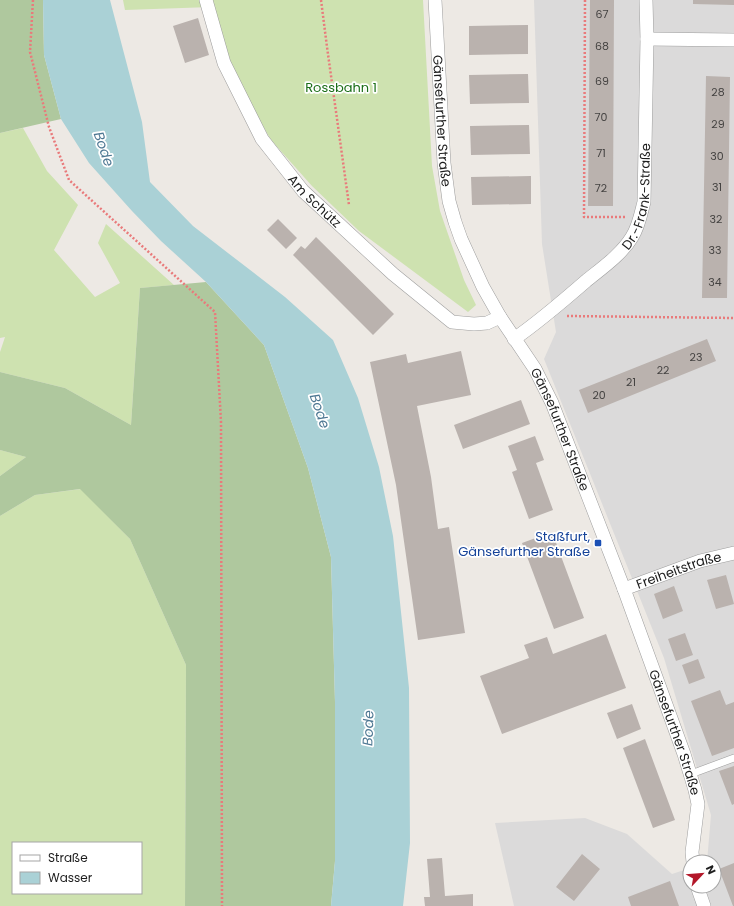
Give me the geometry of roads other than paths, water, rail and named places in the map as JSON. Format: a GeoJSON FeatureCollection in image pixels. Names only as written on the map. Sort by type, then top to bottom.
{"type":"FeatureCollection","features":[{"type":"Feature","properties":{"kind":"street","name":"Am Schütz"},"geometry":{"type":"LineString","coordinates":[[206,0],[224,63],[262,139],[303,191],[393,274],[452,322],[487,323],[500,317]]}},
{"type":"Feature","properties":{"kind":"street","name":"Gänsefurther Straße"},"geometry":{"type":"LineString","coordinates":[[435,0],[444,163],[450,201],[461,239],[483,287],[514,339],[536,369],[552,403],[624,589],[691,774],[698,804],[692,854]]}},
{"type":"Feature","properties":{"kind":"street","name":"Dr.-Frank-Straße"},"geometry":{"type":"LineString","coordinates":[[514,339],[614,259],[633,236],[641,217],[644,202],[647,39],[646,0]]}},
{"type":"Feature","properties":{"kind":"street"},"geometry":{"type":"LineString","coordinates":[[647,39],[734,40]]}},
{"type":"Feature","properties":{"kind":"street","name":"Freiheitstraße"},"geometry":{"type":"LineString","coordinates":[[624,589],[700,561],[734,553]]}},
{"type":"Feature","properties":{"kind":"street"},"geometry":{"type":"LineString","coordinates":[[700,894],[704,906]]}},
{"type":"Feature","properties":{"kind":"lane"},"geometry":{"type":"LineString","coordinates":[[691,774],[734,758]]}},
{"type":"Feature","properties":{"kind":"water","name":"Bode"},"geometry":{"type":"Polygon","coordinates":[[[43,0],[110,0],[142,122],[150,182],[193,226],[285,297],[333,340],[358,398],[379,467],[393,536],[409,688],[410,843],[403,906],[331,906],[335,861],[335,702],[331,557],[308,468],[264,345],[206,282],[161,241],[132,211],[89,163],[61,119],[44,55],[43,0]]]}},
{"type":"Feature","properties":{"kind":"place","name":"Staßfurt, Gänsefurther Straße"},"geometry":{"type":"Point","coordinates":[598,543]}},
{"type":"Feature","properties":{"kind":"park label","name":"Rossbahn 1"},"geometry":{"type":"Point","coordinates":[341,87]}}]}
